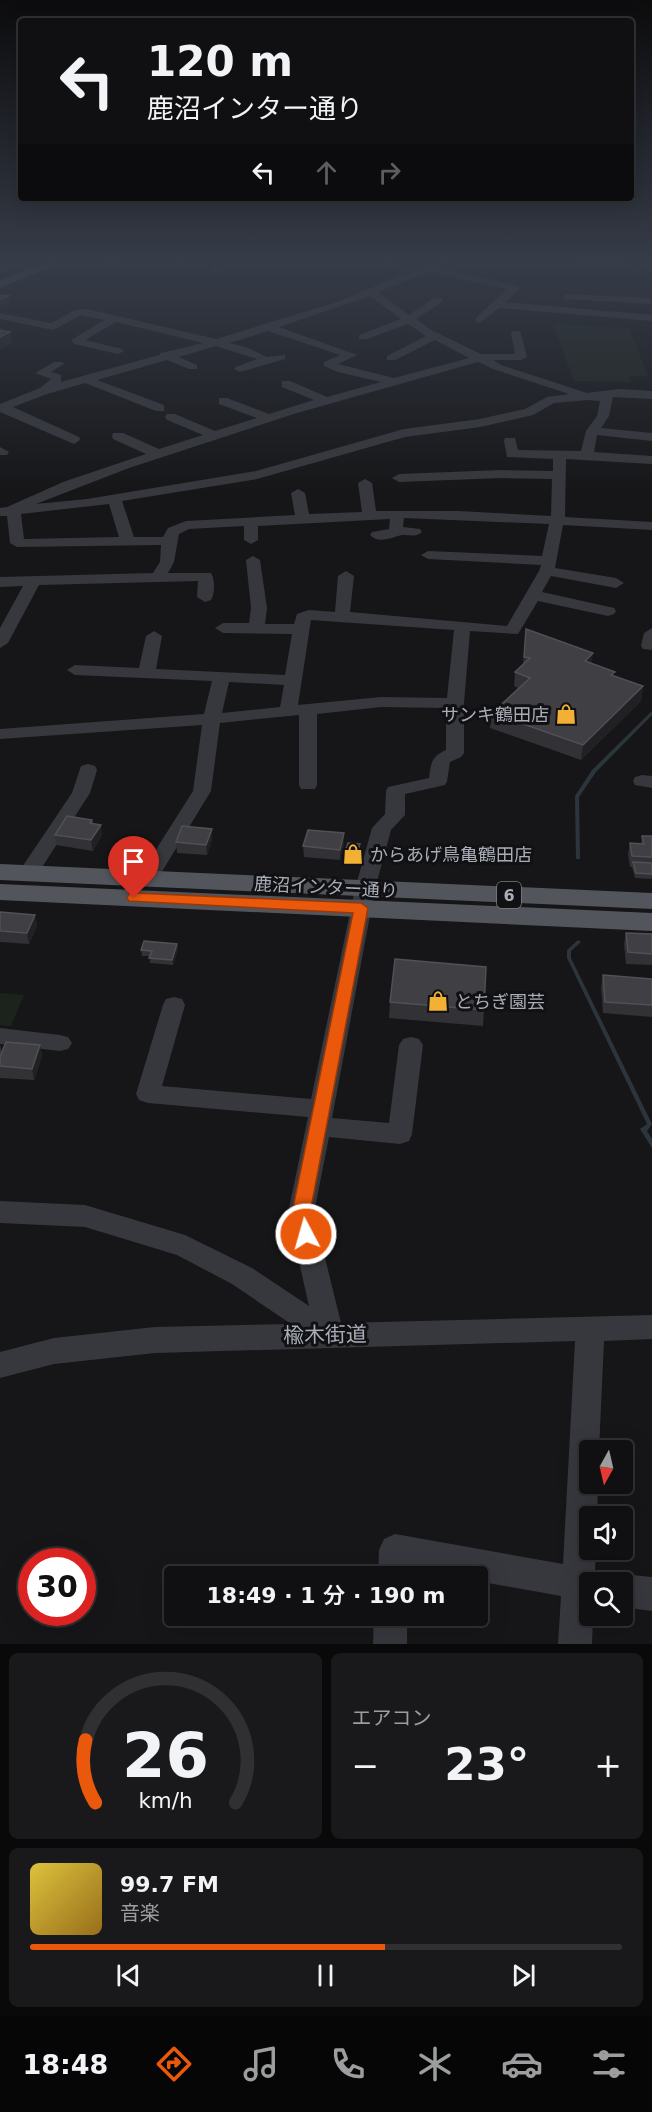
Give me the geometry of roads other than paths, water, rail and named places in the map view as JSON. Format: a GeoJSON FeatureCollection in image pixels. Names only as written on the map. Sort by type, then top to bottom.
{"type":"FeatureCollection","features":[{"type":"Feature","properties":{"kind":"main road","name":"鹿沼インター通り"},"geometry":{"type":"LineString","coordinates":[[0,872],[148,878],[652,922]]}},
{"type":"Feature","properties":{"kind":"main road","name":"鹿沼インター通り"},"geometry":{"type":"LineString","coordinates":[[0,892],[652,901]]}},
{"type":"Feature","properties":{"kind":"street"},"geometry":{"type":"LineString","coordinates":[[77,340],[118,351]]}},
{"type":"Feature","properties":{"kind":"street"},"geometry":{"type":"LineString","coordinates":[[204,340],[242,349],[261,357],[264,362]]}},
{"type":"Feature","properties":{"kind":"street"},"geometry":{"type":"LineString","coordinates":[[1,408],[43,391],[222,340]]}},
{"type":"Feature","properties":{"kind":"street"},"geometry":{"type":"LineString","coordinates":[[305,340],[351,355],[316,368]]}},
{"type":"Feature","properties":{"kind":"street"},"geometry":{"type":"LineString","coordinates":[[391,358],[427,340]]}},
{"type":"Feature","properties":{"kind":"street"},"geometry":{"type":"LineString","coordinates":[[442,340],[522,376],[586,396],[607,398],[603,416],[592,430],[587,454]]}},
{"type":"Feature","properties":{"kind":"street"},"geometry":{"type":"LineString","coordinates":[[7,512],[68,485],[269,418],[479,358],[521,357],[517,340]]}},
{"type":"Feature","properties":{"kind":"street"},"geometry":{"type":"LineString","coordinates":[[165,355],[193,366]]}},
{"type":"Feature","properties":{"kind":"street"},"geometry":{"type":"LineString","coordinates":[[240,369],[281,357]]}},
{"type":"Feature","properties":{"kind":"street"},"geometry":{"type":"LineString","coordinates":[[43,391],[57,380],[57,377],[41,373],[58,364]]}},
{"type":"Feature","properties":{"kind":"street"},"geometry":{"type":"LineString","coordinates":[[225,364],[262,376]]}},
{"type":"Feature","properties":{"kind":"street"},"geometry":{"type":"LineString","coordinates":[[328,364],[342,370],[370,374],[393,382]]}},
{"type":"Feature","properties":{"kind":"street"},"geometry":{"type":"LineString","coordinates":[[505,381],[522,376]]}},
{"type":"Feature","properties":{"kind":"street"},"geometry":{"type":"LineString","coordinates":[[85,379],[160,408]]}},
{"type":"Feature","properties":{"kind":"street"},"geometry":{"type":"LineString","coordinates":[[285,384],[326,401]]}},
{"type":"Feature","properties":{"kind":"street"},"geometry":{"type":"LineString","coordinates":[[7,512],[114,499],[277,471],[404,433],[423,435],[529,412],[551,400],[586,396],[651,394]]}},
{"type":"Feature","properties":{"kind":"street"},"geometry":{"type":"LineString","coordinates":[[223,401],[269,418]]}},
{"type":"Feature","properties":{"kind":"street"},"geometry":{"type":"LineString","coordinates":[[1,408],[74,440]]}},
{"type":"Feature","properties":{"kind":"street"},"geometry":{"type":"LineString","coordinates":[[171,417],[215,436]]}},
{"type":"Feature","properties":{"kind":"street"},"geometry":{"type":"LineString","coordinates":[[592,430],[652,437]]}},
{"type":"Feature","properties":{"kind":"street"},"geometry":{"type":"LineString","coordinates":[[118,436],[158,454]]}},
{"type":"Feature","properties":{"kind":"street"},"geometry":{"type":"LineString","coordinates":[[510,441],[512,454],[587,454],[652,460]]}},
{"type":"Feature","properties":{"kind":"street"},"geometry":{"type":"LineString","coordinates":[[288,711],[303,617],[309,615],[462,625],[512,631],[548,566],[557,522],[560,455]]}},
{"type":"Feature","properties":{"kind":"street"},"geometry":{"type":"LineString","coordinates":[[399,478],[501,474],[558,475]]}},
{"type":"Feature","properties":{"kind":"street"},"geometry":{"type":"LineString","coordinates":[[365,483],[370,515]]}},
{"type":"Feature","properties":{"kind":"street"},"geometry":{"type":"LineString","coordinates":[[298,493],[303,518]]}},
{"type":"Feature","properties":{"kind":"street"},"geometry":{"type":"LineString","coordinates":[[114,499],[128,542]]}},
{"type":"Feature","properties":{"kind":"street"},"geometry":{"type":"LineString","coordinates":[[7,512],[17,543],[169,541]]}},
{"type":"Feature","properties":{"kind":"street"},"geometry":{"type":"LineString","coordinates":[[396,531],[397,514]]}},
{"type":"Feature","properties":{"kind":"street"},"geometry":{"type":"LineString","coordinates":[[158,577],[167,562],[169,541],[173,531],[186,525],[397,514],[458,515],[652,526]]}},
{"type":"Feature","properties":{"kind":"street"},"geometry":{"type":"LineString","coordinates":[[251,521],[251,540]]}},
{"type":"Feature","properties":{"kind":"street"},"geometry":{"type":"LineString","coordinates":[[377,535],[390,535],[396,531],[415,532]]}},
{"type":"Feature","properties":{"kind":"street"},"geometry":{"type":"LineString","coordinates":[[428,555],[548,566],[616,583]]}},
{"type":"Feature","properties":{"kind":"street"},"geometry":{"type":"LineString","coordinates":[[253,560],[259,608],[256,628]]}},
{"type":"Feature","properties":{"kind":"street"},"geometry":{"type":"LineString","coordinates":[[0,582],[206,576],[205,597]]}},
{"type":"Feature","properties":{"kind":"street"},"geometry":{"type":"LineString","coordinates":[[342,617],[346,576]]}},
{"type":"Feature","properties":{"kind":"street"},"geometry":{"type":"LineString","coordinates":[[0,643],[34,580]]}},
{"type":"Feature","properties":{"kind":"street"},"geometry":{"type":"LineString","coordinates":[[533,595],[608,611]]}},
{"type":"Feature","properties":{"kind":"street"},"geometry":{"type":"LineString","coordinates":[[330,1335],[301,1213],[363,898],[382,828],[395,815],[395,791],[403,786],[430,786],[438,781],[441,759],[455,753],[455,704],[462,625]]}},
{"type":"Feature","properties":{"kind":"street"},"geometry":{"type":"LineString","coordinates":[[223,628],[301,629]]}},
{"type":"Feature","properties":{"kind":"street"},"geometry":{"type":"LineString","coordinates":[[147,672],[154,636]]}},
{"type":"Feature","properties":{"kind":"street"},"geometry":{"type":"LineString","coordinates":[[75,670],[294,680]]}},
{"type":"Feature","properties":{"kind":"street"},"geometry":{"type":"LineString","coordinates":[[148,878],[202,791],[212,719],[222,675]]}},
{"type":"Feature","properties":{"kind":"street"},"geometry":{"type":"LineString","coordinates":[[0,735],[212,719],[381,702],[455,704]]}},
{"type":"Feature","properties":{"kind":"street"},"geometry":{"type":"LineString","coordinates":[[308,709],[308,785]]}},
{"type":"Feature","properties":{"kind":"street"},"geometry":{"type":"LineString","coordinates":[[28,873],[81,793],[88,770]]}},
{"type":"Feature","properties":{"kind":"street"},"geometry":{"type":"LineString","coordinates":[[174,1005],[148,1094],[320,1118],[400,1134],[411,1045]]}},
{"type":"Feature","properties":{"kind":"street"},"geometry":{"type":"LineString","coordinates":[[0,1036],[60,1043]]}},
{"type":"Feature","properties":{"kind":"street"},"geometry":{"type":"LineString","coordinates":[[0,1212],[85,1216],[185,1246],[242,1276],[330,1335]]}},
{"type":"Feature","properties":{"kind":"street","name":"楡木街道"},"geometry":{"type":"LineString","coordinates":[[0,1365],[54,1351],[122,1343],[652,1327]]}},
{"type":"Feature","properties":{"kind":"street"},"geometry":{"type":"LineString","coordinates":[[584,1572],[590,1330]]}},
{"type":"Feature","properties":{"kind":"street"},"geometry":{"type":"LineString","coordinates":[[394,1566],[395,1550],[484,1566]]}},
{"type":"Feature","properties":{"kind":"street"},"geometry":{"type":"LineString","coordinates":[[488,1567],[579,1583]]}},
{"type":"Feature","properties":{"kind":"street"},"geometry":{"type":"LineString","coordinates":[[633,1591],[652,1594]]}},
{"type":"Feature","properties":{"kind":"street"},"geometry":{"type":"LineString","coordinates":[[575,1644],[579,1617]]}},
{"type":"Feature","properties":{"kind":"street"},"geometry":{"type":"LineString","coordinates":[[390,1644],[391,1626]]}},
{"type":"Feature","properties":{"kind":"place","name":"サンキ鶴田店"},"geometry":{"type":"Point","coordinates":[566,714]}},
{"type":"Feature","properties":{"kind":"place","name":"からあげ鳥亀鶴田店"},"geometry":{"type":"Point","coordinates":[353,854]}},
{"type":"Feature","properties":{"kind":"place","name":"とちぎ園芸"},"geometry":{"type":"Point","coordinates":[438,1001]}}]}
